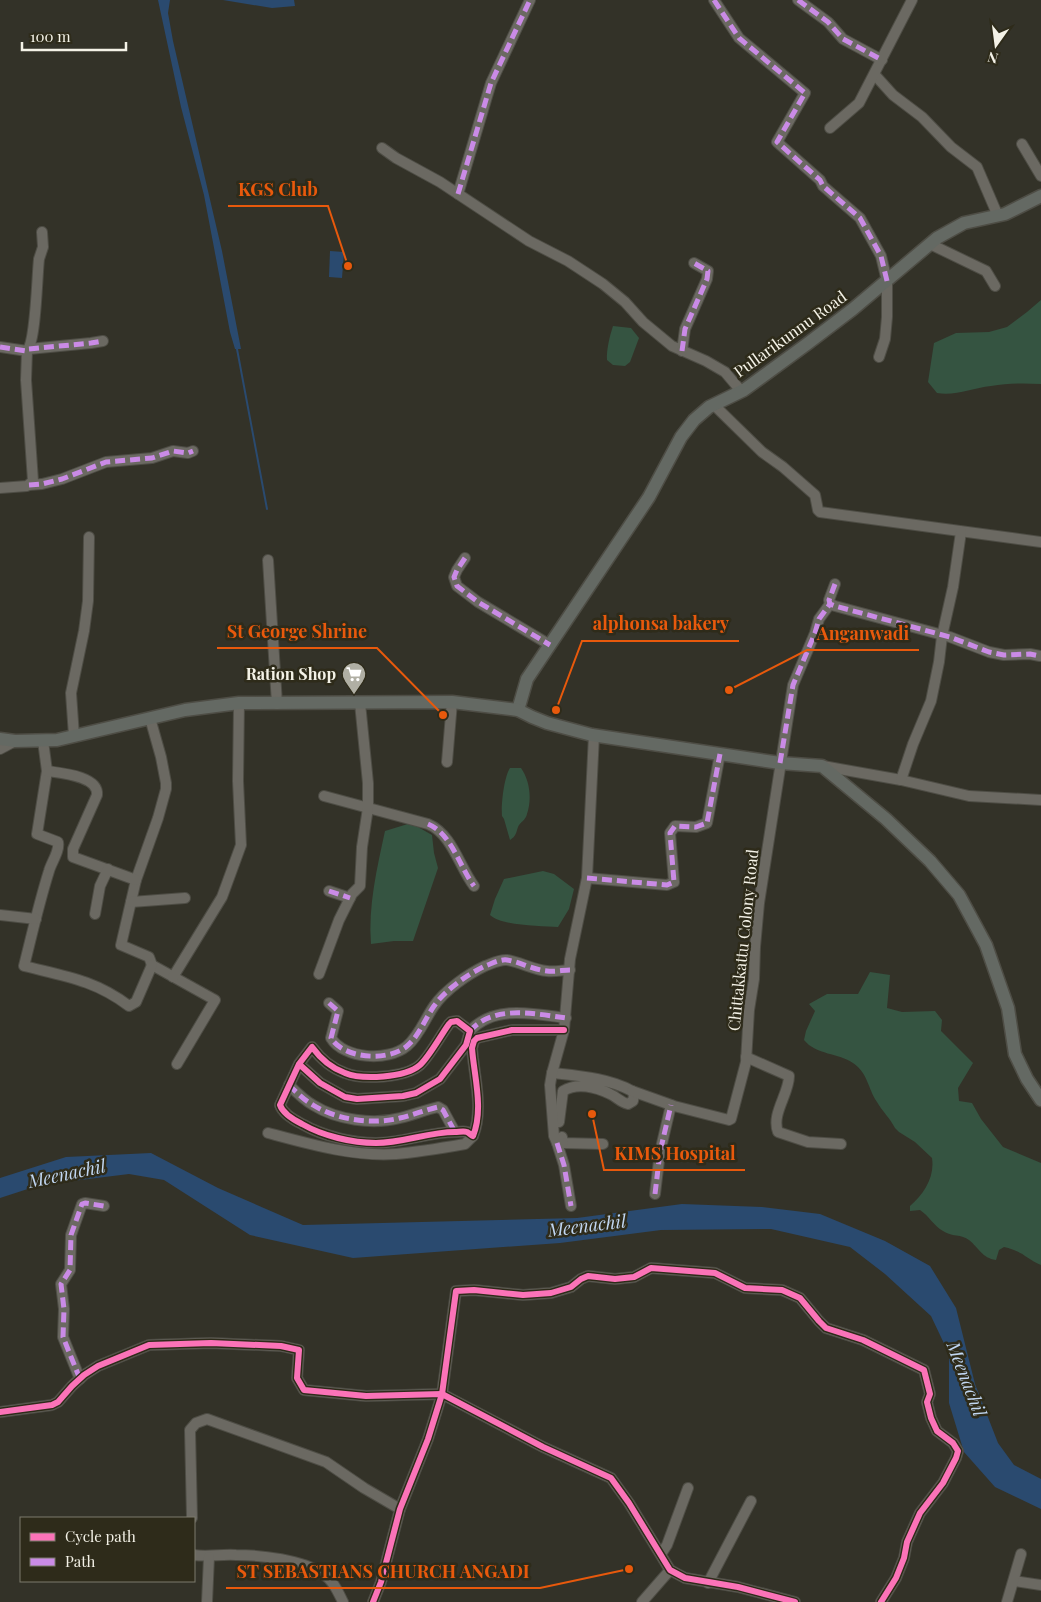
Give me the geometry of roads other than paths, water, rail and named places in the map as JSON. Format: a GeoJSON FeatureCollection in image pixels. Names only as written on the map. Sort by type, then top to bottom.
{"type":"FeatureCollection","features":[{"type":"Feature","properties":{"kind":"main road","name":"Pullarikunnu Road"},"geometry":{"type":"LineString","coordinates":[[518,710],[527,679],[649,497],[680,437],[694,420],[709,407],[741,391],[807,344],[937,238],[964,223],[1005,214],[1041,196]]}},
{"type":"Feature","properties":{"kind":"main road"},"geometry":{"type":"LineString","coordinates":[[0,739],[15,741],[57,740],[185,710],[239,703],[452,702],[518,710],[547,723],[594,735],[780,763],[822,766],[886,819],[930,861],[959,895],[986,945],[1008,1008],[1015,1054],[1026,1079],[1041,1100]]}},
{"type":"Feature","properties":{"kind":"street"},"geometry":{"type":"LineString","coordinates":[[458,194],[491,83],[530,0]]}},
{"type":"Feature","properties":{"kind":"street"},"geometry":{"type":"LineString","coordinates":[[714,0],[725,20],[739,38],[805,93],[777,142],[860,218],[881,256],[886,281],[885,339],[879,357]]}},
{"type":"Feature","properties":{"kind":"street"},"geometry":{"type":"LineString","coordinates":[[798,0],[828,22],[843,39],[882,60]]}},
{"type":"Feature","properties":{"kind":"street"},"geometry":{"type":"LineString","coordinates":[[830,128],[859,104],[912,0]]}},
{"type":"Feature","properties":{"kind":"street"},"geometry":{"type":"LineString","coordinates":[[875,75],[893,95],[922,117],[951,147],[976,167],[998,216]]}},
{"type":"Feature","properties":{"kind":"street"},"geometry":{"type":"LineString","coordinates":[[1022,144],[1041,176]]}},
{"type":"Feature","properties":{"kind":"street"},"geometry":{"type":"LineString","coordinates":[[382,148],[458,194],[529,241],[568,261],[603,284],[625,302],[654,332],[672,346],[692,354],[725,372],[741,391]]}},
{"type":"Feature","properties":{"kind":"street"},"geometry":{"type":"LineString","coordinates":[[29,485],[33,481],[33,468],[28,408],[28,350],[33,335],[38,259],[43,247],[42,232]]}},
{"type":"Feature","properties":{"kind":"street"},"geometry":{"type":"LineString","coordinates":[[930,244],[986,271],[995,286]]}},
{"type":"Feature","properties":{"kind":"street"},"geometry":{"type":"LineString","coordinates":[[682,351],[685,329],[707,279],[708,271],[694,263]]}},
{"type":"Feature","properties":{"kind":"street"},"geometry":{"type":"LineString","coordinates":[[0,348],[28,350],[104,341]]}},
{"type":"Feature","properties":{"kind":"street"},"geometry":{"type":"LineString","coordinates":[[714,405],[762,452],[816,497],[820,512],[1041,542]]}},
{"type":"Feature","properties":{"kind":"street"},"geometry":{"type":"LineString","coordinates":[[0,488],[42,484],[62,479],[106,462],[152,458],[173,451],[188,453],[193,451]]}},
{"type":"Feature","properties":{"kind":"street"},"geometry":{"type":"LineString","coordinates":[[901,780],[913,744],[931,701],[940,662],[942,636],[953,587],[961,532]]}},
{"type":"Feature","properties":{"kind":"street"},"geometry":{"type":"LineString","coordinates":[[74,736],[71,692],[84,631],[89,579],[89,537]]}},
{"type":"Feature","properties":{"kind":"street"},"geometry":{"type":"LineString","coordinates":[[466,558],[454,577],[456,586],[478,602],[550,645]]}},
{"type":"Feature","properties":{"kind":"street"},"geometry":{"type":"LineString","coordinates":[[268,560],[277,704]]}},
{"type":"Feature","properties":{"kind":"street","name":"Chittakkattu Colony Road"},"geometry":{"type":"LineString","coordinates":[[670,1105],[730,1120],[746,1057],[759,903],[793,685],[819,619],[830,604],[829,600],[835,584]]}},
{"type":"Feature","properties":{"kind":"street"},"geometry":{"type":"LineString","coordinates":[[830,604],[942,636],[989,652],[1004,655],[1030,654],[1040,656]]}},
{"type":"Feature","properties":{"kind":"street"},"geometry":{"type":"LineString","coordinates":[[447,762],[452,702]]}},
{"type":"Feature","properties":{"kind":"street"},"geometry":{"type":"LineString","coordinates":[[173,977],[222,897],[241,845],[238,780],[239,703]]}},
{"type":"Feature","properties":{"kind":"street"},"geometry":{"type":"LineString","coordinates":[[319,974],[350,898],[360,886],[362,846],[368,808],[368,783],[360,703]]}},
{"type":"Feature","properties":{"kind":"street"},"geometry":{"type":"LineString","coordinates":[[150,718],[156,736],[166,783],[158,818],[136,880],[121,945],[149,958],[152,966],[215,1000],[177,1064]]}},
{"type":"Feature","properties":{"kind":"street"},"geometry":{"type":"LineString","coordinates":[[594,735],[587,878],[570,959],[564,1030],[550,1084],[554,1136],[560,1143],[603,1144]]}},
{"type":"Feature","properties":{"kind":"street"},"geometry":{"type":"LineString","coordinates":[[0,749],[15,741]]}},
{"type":"Feature","properties":{"kind":"street"},"geometry":{"type":"LineString","coordinates":[[43,741],[48,771],[37,834],[58,842],[59,847],[76,858],[136,880]]}},
{"type":"Feature","properties":{"kind":"street"},"geometry":{"type":"LineString","coordinates":[[587,878],[667,885],[674,882],[670,833],[675,826],[696,827],[707,823],[720,754]]}},
{"type":"Feature","properties":{"kind":"street"},"geometry":{"type":"LineString","coordinates":[[822,766],[901,780],[969,796],[1041,800]]}},
{"type":"Feature","properties":{"kind":"street"},"geometry":{"type":"LineString","coordinates":[[48,771],[83,779],[94,785],[97,790],[97,795],[72,855]]}},
{"type":"Feature","properties":{"kind":"street"},"geometry":{"type":"LineString","coordinates":[[324,796],[437,828],[447,840],[474,886]]}},
{"type":"Feature","properties":{"kind":"street"},"geometry":{"type":"LineString","coordinates":[[59,847],[51,864],[41,895],[24,966],[89,982],[113,993],[129,1006],[136,1002],[152,966]]}},
{"type":"Feature","properties":{"kind":"street"},"geometry":{"type":"LineString","coordinates":[[95,914],[100,886],[108,869]]}},
{"type":"Feature","properties":{"kind":"street"},"geometry":{"type":"LineString","coordinates":[[329,891],[350,898]]}},
{"type":"Feature","properties":{"kind":"street"},"geometry":{"type":"LineString","coordinates":[[131,902],[185,898]]}},
{"type":"Feature","properties":{"kind":"street"},"geometry":{"type":"LineString","coordinates":[[0,915],[36,919]]}},
{"type":"Feature","properties":{"kind":"street"},"geometry":{"type":"LineString","coordinates":[[329,1003],[338,1011],[331,1038],[335,1044],[352,1054],[382,1055],[399,1052],[407,1046],[417,1035],[436,1004],[452,988],[484,967],[506,960],[547,971],[570,970]]}},
{"type":"Feature","properties":{"kind":"street"},"geometry":{"type":"LineString","coordinates":[[298,1064],[320,1084],[345,1097],[357,1099],[389,1098],[416,1093],[440,1079],[466,1045],[470,1031],[488,1018],[507,1014],[527,1013],[566,1018]]}},
{"type":"Feature","properties":{"kind":"street"},"geometry":{"type":"LineString","coordinates":[[470,1031],[456,1021],[451,1022],[420,1065],[406,1072],[394,1075],[346,1074],[326,1063],[312,1047],[298,1064],[280,1105],[281,1108],[292,1118],[313,1130],[347,1139],[375,1143],[407,1140],[439,1132],[469,1134],[476,1129],[478,1112],[473,1055],[474,1041],[512,1030],[564,1030]]}},
{"type":"Feature","properties":{"kind":"street"},"geometry":{"type":"LineString","coordinates":[[268,1133],[315,1146],[358,1152],[396,1154],[465,1144],[469,1134],[472,1107],[466,1045]]}},
{"type":"Feature","properties":{"kind":"street"},"geometry":{"type":"LineString","coordinates":[[746,1057],[789,1076],[789,1083],[781,1103],[776,1126],[778,1132],[808,1142],[842,1144]]}},
{"type":"Feature","properties":{"kind":"street"},"geometry":{"type":"LineString","coordinates":[[552,1073],[597,1079],[670,1105],[660,1152],[655,1194]]}},
{"type":"Feature","properties":{"kind":"street"},"geometry":{"type":"LineString","coordinates":[[289,1085],[299,1095],[317,1107],[356,1120],[400,1118],[438,1107],[443,1110],[455,1132]]}},
{"type":"Feature","properties":{"kind":"street"},"geometry":{"type":"LineString","coordinates":[[571,1206],[560,1143],[558,1119],[563,1091],[571,1086],[593,1087],[628,1104],[633,1101],[634,1095],[632,1091]]}},
{"type":"Feature","properties":{"kind":"street"},"geometry":{"type":"LineString","coordinates":[[80,1379],[63,1337],[64,1310],[61,1284],[70,1270],[71,1235],[82,1204],[104,1206]]}},
{"type":"Feature","properties":{"kind":"street"},"geometry":{"type":"LineString","coordinates":[[373,1602],[381,1582],[400,1509],[434,1424],[442,1394],[456,1291],[474,1290],[523,1295],[551,1293],[571,1287],[588,1276],[615,1280],[634,1277],[651,1268],[715,1273],[745,1288],[782,1290],[800,1298],[826,1328],[863,1340],[924,1370],[930,1394],[926,1402],[931,1418],[937,1431],[953,1443],[958,1451],[943,1483],[920,1513],[907,1542],[904,1558],[896,1578],[881,1602]]}},
{"type":"Feature","properties":{"kind":"street"},"geometry":{"type":"LineString","coordinates":[[0,1412],[52,1405],[58,1402],[80,1379],[98,1366],[149,1344],[211,1342],[281,1346],[299,1350],[296,1378],[304,1390],[366,1396],[442,1394],[543,1448],[611,1478],[629,1503],[670,1570],[685,1578],[738,1587],[766,1598],[795,1602]]}},
{"type":"Feature","properties":{"kind":"street"},"geometry":{"type":"LineString","coordinates":[[192,1517],[190,1430],[196,1423],[207,1419],[326,1462],[364,1488],[400,1509]]}},
{"type":"Feature","properties":{"kind":"street"},"geometry":{"type":"LineString","coordinates":[[660,1554],[667,1545],[688,1488]]}},
{"type":"Feature","properties":{"kind":"street"},"geometry":{"type":"LineString","coordinates":[[708,1583],[751,1501]]}},
{"type":"Feature","properties":{"kind":"street"},"geometry":{"type":"LineString","coordinates":[[195,1554],[209,1557],[237,1555],[295,1561],[324,1574],[336,1587],[343,1602]]}},
{"type":"Feature","properties":{"kind":"street"},"geometry":{"type":"LineString","coordinates":[[1007,1602],[1021,1554]]}},
{"type":"Feature","properties":{"kind":"street"},"geometry":{"type":"LineString","coordinates":[[207,1602],[209,1557]]}},
{"type":"Feature","properties":{"kind":"street"},"geometry":{"type":"LineString","coordinates":[[642,1602],[670,1570]]}},
{"type":"Feature","properties":{"kind":"street"},"geometry":{"type":"LineString","coordinates":[[1014,1581],[1041,1585]]}},
{"type":"Feature","properties":{"kind":"water"},"geometry":{"type":"Polygon","coordinates":[[[158,0],[170,0],[168,13],[173,41],[222,251],[241,349],[235,349],[230,332],[204,195],[181,107],[158,0]]]}},
{"type":"Feature","properties":{"kind":"water"},"geometry":{"type":"Polygon","coordinates":[[[223,0],[294,0],[295,6],[272,8],[223,0]]]}},
{"type":"Feature","properties":{"kind":"water"},"geometry":{"type":"Polygon","coordinates":[[[330,251],[344,252],[342,278],[329,277],[330,251]]]}},
{"type":"Feature","properties":{"kind":"water","name":"Meenachil"},"geometry":{"type":"Polygon","coordinates":[[[151,1153],[218,1188],[303,1225],[577,1218],[682,1204],[762,1207],[820,1214],[885,1241],[930,1266],[956,1308],[975,1384],[998,1443],[1014,1465],[1041,1479],[1041,1509],[995,1487],[964,1452],[949,1403],[949,1354],[931,1316],[885,1274],[850,1247],[771,1229],[661,1230],[560,1243],[353,1258],[250,1235],[164,1180],[129,1174],[40,1185],[0,1198],[0,1178],[66,1157],[151,1153]]]}},
{"type":"Feature","properties":{"kind":"waterway"},"geometry":{"type":"LineString","coordinates":[[237,349],[267,509]]}},
{"type":"Feature","properties":{"kind":"place","name":"KGS Club"},"geometry":{"type":"Point","coordinates":[348,266]}},
{"type":"Feature","properties":{"kind":"place","name":"Anganwadi"},"geometry":{"type":"Point","coordinates":[729,690]}},
{"type":"Feature","properties":{"kind":"place","name":"Ration Shop"},"geometry":{"type":"Point","coordinates":[354,695]}},
{"type":"Feature","properties":{"kind":"place","name":"alphonsa bakery"},"geometry":{"type":"Point","coordinates":[556,710]}},
{"type":"Feature","properties":{"kind":"place","name":"St George Shrine"},"geometry":{"type":"Point","coordinates":[443,715]}},
{"type":"Feature","properties":{"kind":"place","name":"KIMS Hospital"},"geometry":{"type":"Point","coordinates":[592,1114]}},
{"type":"Feature","properties":{"kind":"place","name":"ST SEBASTIANS CHURCH ANGADI"},"geometry":{"type":"Point","coordinates":[629,1569]}}]}
